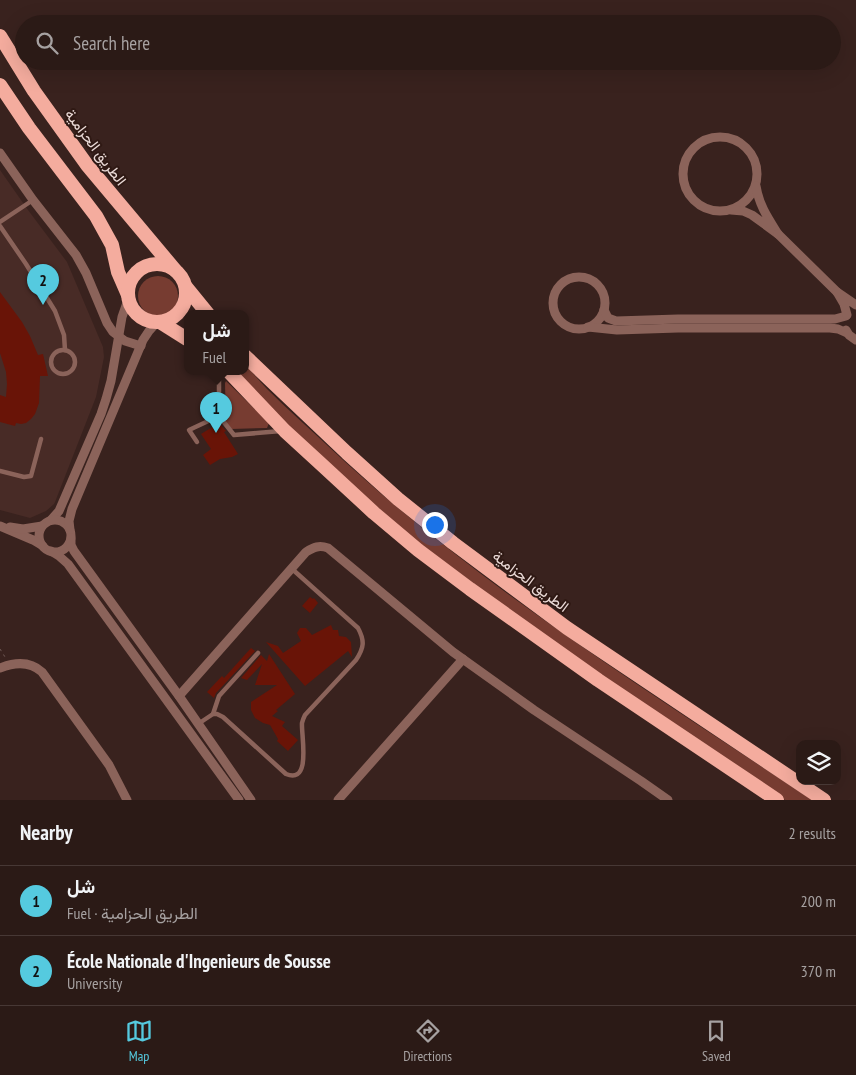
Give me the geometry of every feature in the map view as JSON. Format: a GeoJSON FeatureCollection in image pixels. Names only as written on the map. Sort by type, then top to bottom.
{"type":"FeatureCollection","features":[{"type":"Feature","properties":{"kind":"highway","name":"الطريق الحزامية"},"geometry":{"type":"LineString","coordinates":[[0,36],[15,60]]}},
{"type":"Feature","properties":{"kind":"highway","name":"الطريق الحزامية"},"geometry":{"type":"LineString","coordinates":[[21,70],[87,165],[180,275],[186,287],[205,310]]}},
{"type":"Feature","properties":{"kind":"highway"},"geometry":{"type":"LineString","coordinates":[[0,85],[29,128],[96,216],[112,245],[118,272],[135,312],[149,321],[168,320],[181,311],[185,303],[186,287]]}},
{"type":"Feature","properties":{"kind":"highway"},"geometry":{"type":"LineString","coordinates":[[129,296],[129,286],[133,277],[140,270],[157,264],[175,270]]}},
{"type":"Feature","properties":{"kind":"highway"},"geometry":{"type":"LineString","coordinates":[[158,322],[184,337]]}},
{"type":"Feature","properties":{"kind":"highway","name":"الطريق الحزامية"},"geometry":{"type":"LineString","coordinates":[[249,360],[398,499],[474,559],[567,628],[824,800]]}},
{"type":"Feature","properties":{"kind":"highway"},"geometry":{"type":"LineString","coordinates":[[231,375],[285,430],[374,513],[418,550],[462,584],[590,674],[777,800]]}},
{"type":"Feature","properties":{"kind":"street"},"geometry":{"type":"LineString","coordinates":[[604,310],[608,318],[616,321],[835,319],[846,316],[856,306],[837,292],[778,234],[752,215],[743,211],[717,211],[697,203],[685,185],[683,170],[688,156],[697,145],[710,138],[733,139],[750,152],[756,164],[758,198],[778,234]]}},
{"type":"Feature","properties":{"kind":"street"},"geometry":{"type":"LineString","coordinates":[[0,153],[33,200],[76,255],[86,273],[107,323],[113,332],[125,341],[141,346]]}},
{"type":"Feature","properties":{"kind":"street"},"geometry":{"type":"LineString","coordinates":[[731,210],[744,203],[756,186]]}},
{"type":"Feature","properties":{"kind":"street"},"geometry":{"type":"LineString","coordinates":[[588,327],[596,322],[604,310],[603,293],[597,284],[589,279],[581,277],[572,278],[558,287],[554,296],[553,306],[559,320],[566,326],[575,328],[588,327],[617,330],[830,328],[847,333]]}},
{"type":"Feature","properties":{"kind":"street"},"geometry":{"type":"LineString","coordinates":[[837,292],[844,304],[846,316],[844,327],[847,333],[856,340]]}},
{"type":"Feature","properties":{"kind":"street"},"geometry":{"type":"LineString","coordinates":[[51,520],[57,520],[67,525],[70,534],[66,547],[62,550],[47,549],[39,539],[40,530],[46,522],[59,512],[101,414],[111,381],[122,317],[129,296]]}},
{"type":"Feature","properties":{"kind":"street"},"geometry":{"type":"LineString","coordinates":[[158,322],[149,331],[141,346],[72,510],[69,521],[71,545],[251,800]]}},
{"type":"Feature","properties":{"kind":"street"},"geometry":{"type":"LineString","coordinates":[[92,434],[102,438]]}},
{"type":"Feature","properties":{"kind":"street"},"geometry":{"type":"LineString","coordinates":[[0,526],[24,529],[42,526]]}},
{"type":"Feature","properties":{"kind":"street"},"geometry":{"type":"LineString","coordinates":[[0,526],[33,540],[59,556],[68,564],[239,800]]}},
{"type":"Feature","properties":{"kind":"street"},"geometry":{"type":"LineString","coordinates":[[179,696],[306,552],[314,547],[322,546],[328,548],[463,660],[668,800]]}},
{"type":"Feature","properties":{"kind":"street"},"geometry":{"type":"LineString","coordinates":[[338,800],[463,660]]}},
{"type":"Feature","properties":{"kind":"street"},"geometry":{"type":"LineString","coordinates":[[0,668],[25,663],[35,666],[42,672],[109,765],[127,800]]}},
{"type":"Feature","properties":{"kind":"lane"},"geometry":{"type":"LineString","coordinates":[[0,222],[33,200]]}},
{"type":"Feature","properties":{"kind":"lane"},"geometry":{"type":"LineString","coordinates":[[0,226],[55,311],[64,335],[65,350]]}},
{"type":"Feature","properties":{"kind":"lane"},"geometry":{"type":"LineString","coordinates":[[58,350],[65,350],[72,353],[76,362],[75,366],[68,373],[58,374],[51,367],[51,357],[58,350]]}},
{"type":"Feature","properties":{"kind":"lane"},"geometry":{"type":"LineString","coordinates":[[219,375],[218,416],[234,435],[285,430]]}},
{"type":"Feature","properties":{"kind":"lane"},"geometry":{"type":"LineString","coordinates":[[197,442],[189,430],[218,416]]}},
{"type":"Feature","properties":{"kind":"lane"},"geometry":{"type":"LineString","coordinates":[[0,471],[24,477],[31,476],[41,439]]}},
{"type":"Feature","properties":{"kind":"lane"},"geometry":{"type":"LineString","coordinates":[[213,714],[223,717],[286,774],[292,776],[300,772],[304,750],[302,724],[305,716],[356,660],[363,642],[358,628],[291,568]]}},
{"type":"Feature","properties":{"kind":"lane"},"geometry":{"type":"LineString","coordinates":[[198,724],[213,714],[219,696],[258,653]]}},
{"type":"Feature","properties":{"kind":"path"},"geometry":{"type":"LineString","coordinates":[[0,649],[4,654],[0,653]]}},
{"type":"Feature","properties":{"kind":"shaded area"},"geometry":{"type":"Polygon","coordinates":[[[0,170],[67,262],[103,347],[104,357],[96,397],[55,502],[46,511],[30,518],[0,510],[0,170]]]}},
{"type":"Feature","properties":{"kind":"shaded area"},"geometry":{"type":"Polygon","coordinates":[[[162,276],[169,279],[175,285],[178,296],[177,304],[169,313],[162,316],[154,316],[147,313],[139,304],[138,292],[141,285],[150,277],[162,276]]]}},
{"type":"Feature","properties":{"kind":"shaded area"},"geometry":{"type":"Polygon","coordinates":[[[249,369],[267,389],[384,496],[501,589],[562,633],[812,800],[785,800],[581,664],[426,550],[298,437],[238,375],[249,375],[249,369]]]}},
{"type":"Feature","properties":{"kind":"shaded area"},"geometry":{"type":"Polygon","coordinates":[[[226,381],[269,423],[267,428],[231,429],[226,423],[226,381]]]}},
{"type":"Feature","properties":{"kind":"building"},"geometry":{"type":"Polygon","coordinates":[[[0,292],[22,322],[38,355],[43,354],[48,376],[40,376],[39,403],[35,414],[26,423],[16,423],[15,426],[0,422],[0,395],[6,397],[7,384],[6,372],[0,353],[0,292]]]}},
{"type":"Feature","properties":{"kind":"building"},"geometry":{"type":"Polygon","coordinates":[[[219,423],[226,431],[224,432],[238,454],[220,459],[210,465],[203,455],[211,449],[201,434],[219,423]]]}},
{"type":"Feature","properties":{"kind":"building"},"geometry":{"type":"Polygon","coordinates":[[[310,597],[314,598],[318,603],[310,613],[302,606],[310,597]]]}},
{"type":"Feature","properties":{"kind":"building"},"geometry":{"type":"Polygon","coordinates":[[[331,625],[333,630],[338,630],[339,636],[346,637],[351,642],[352,657],[348,651],[305,686],[266,642],[278,646],[283,653],[301,641],[297,633],[300,628],[306,628],[312,635],[331,625]]]}},
{"type":"Feature","properties":{"kind":"building"},"geometry":{"type":"Polygon","coordinates":[[[251,648],[255,651],[216,693],[214,698],[207,692],[222,676],[224,678],[251,648]]]}},
{"type":"Feature","properties":{"kind":"building"},"geometry":{"type":"Polygon","coordinates":[[[269,654],[295,694],[276,710],[278,711],[272,716],[285,722],[282,726],[298,740],[288,751],[277,741],[278,739],[270,725],[255,718],[251,710],[251,702],[277,685],[255,685],[262,664],[247,680],[241,678],[261,655],[267,661],[269,654]]]}},
{"type":"Feature","properties":{"kind":"place","name":"École Nationale d'Ingenieurs de Sousse"},"geometry":{"type":"Point","coordinates":[43,305]}},
{"type":"Feature","properties":{"kind":"place","name":"شل"},"geometry":{"type":"Point","coordinates":[216,433]}}]}
